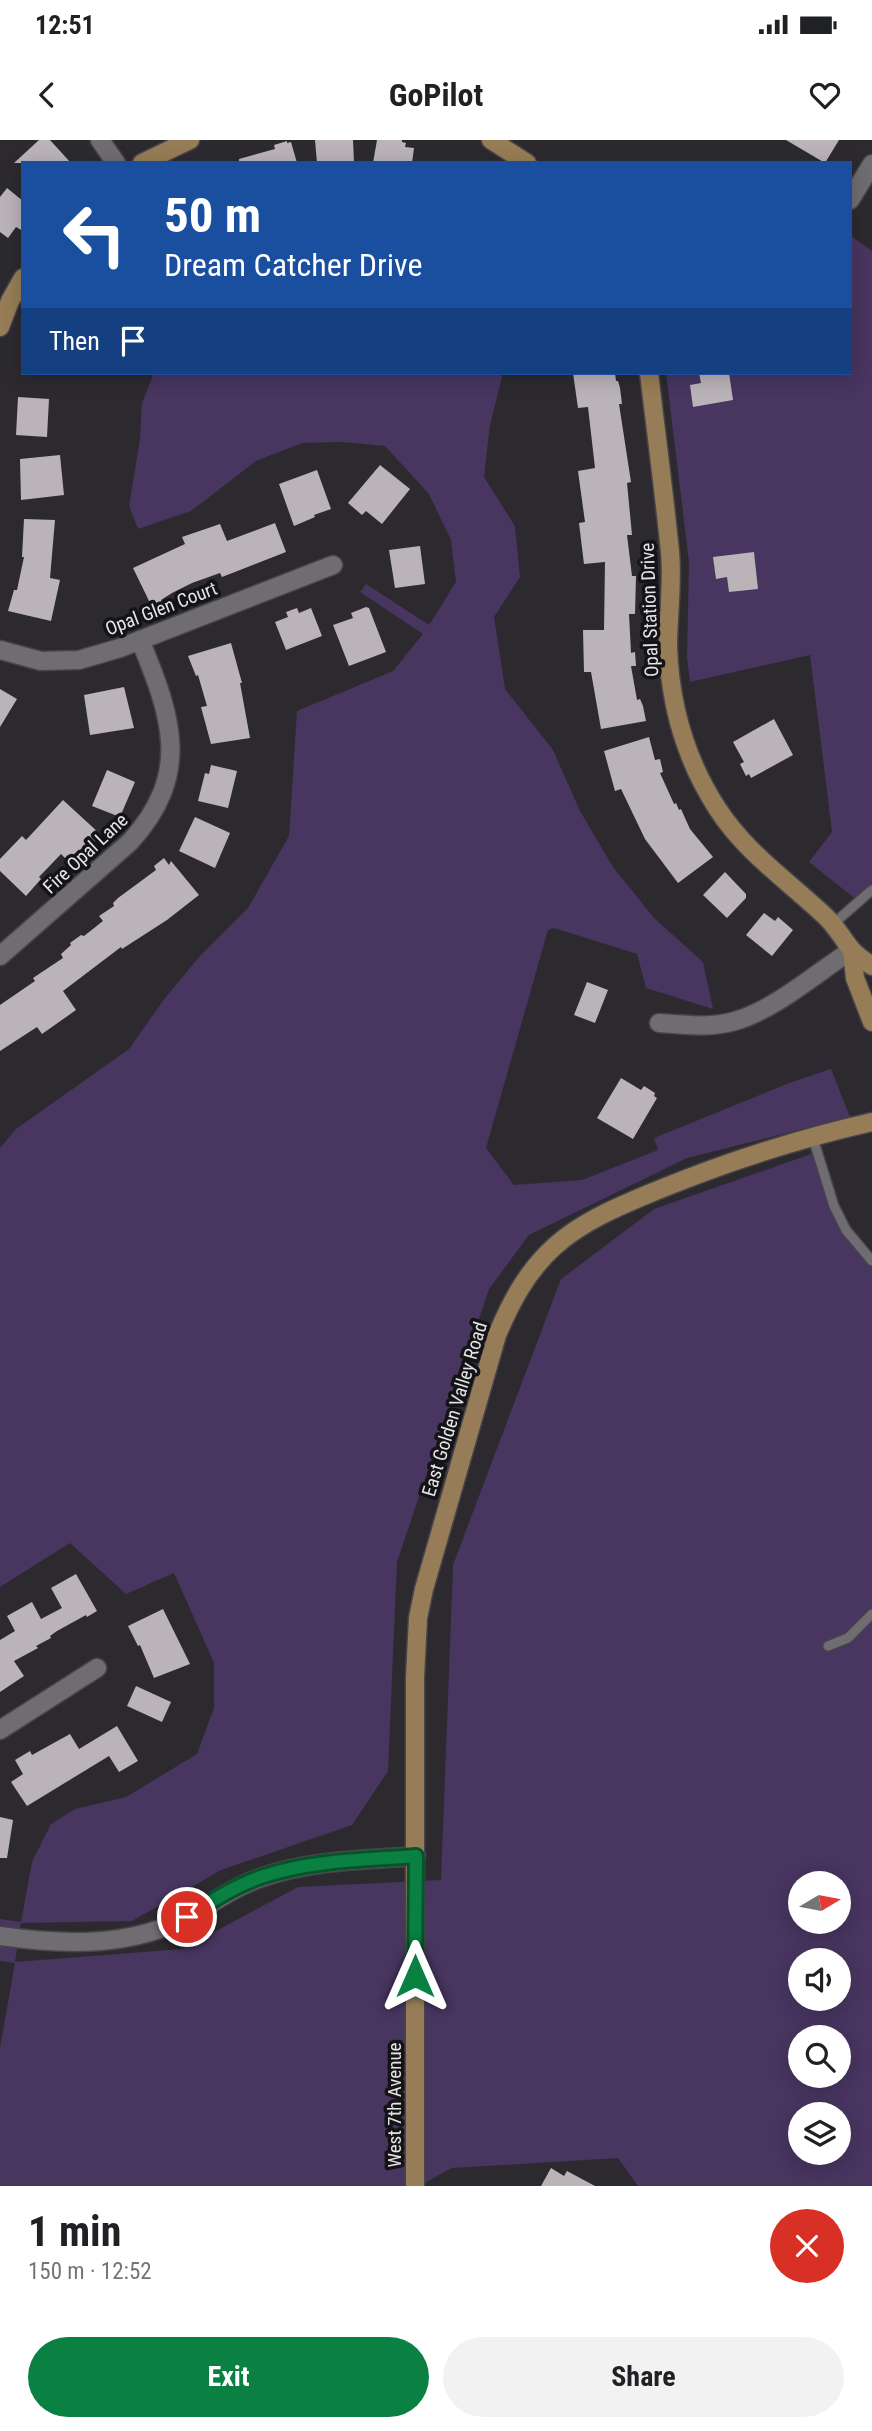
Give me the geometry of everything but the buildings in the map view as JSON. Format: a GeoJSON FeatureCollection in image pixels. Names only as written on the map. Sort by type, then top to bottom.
{"type":"FeatureCollection","features":[{"type":"Feature","properties":{"kind":"main road"},"geometry":{"type":"LineString","coordinates":[[146,161],[190,140]]}},
{"type":"Feature","properties":{"kind":"main road"},"geometry":{"type":"LineString","coordinates":[[491,140],[524,161]]}},
{"type":"Feature","properties":{"kind":"main road"},"geometry":{"type":"LineString","coordinates":[[0,327],[21,282]]}},
{"type":"Feature","properties":{"kind":"main road","name":"Opal Station Drive"},"geometry":{"type":"LineString","coordinates":[[649,375],[670,554],[668,647],[671,678],[683,736],[704,785],[737,833],[776,874],[833,924],[852,950],[872,966]]}},
{"type":"Feature","properties":{"kind":"main road","name":"Opal Station Drive"},"geometry":{"type":"LineString","coordinates":[[852,950],[855,978],[872,1022]]}},
{"type":"Feature","properties":{"kind":"main road","name":"East Golden Valley Road"},"geometry":{"type":"LineString","coordinates":[[416,1856],[415,1676],[418,1618],[432,1556],[497,1335],[507,1311],[529,1274],[557,1244],[597,1218],[760,1151],[812,1135],[872,1122]]}},
{"type":"Feature","properties":{"kind":"main road","name":"West 7th Avenue"},"geometry":{"type":"LineString","coordinates":[[415,2186],[416,1856]]}},
{"type":"Feature","properties":{"kind":"street"},"geometry":{"type":"LineString","coordinates":[[100,140],[115,161]]}},
{"type":"Feature","properties":{"kind":"street"},"geometry":{"type":"LineString","coordinates":[[852,197],[872,164]]}},
{"type":"Feature","properties":{"kind":"street","name":"Opal Glen Court"},"geometry":{"type":"LineString","coordinates":[[0,650],[41,661],[89,658],[334,565]]}},
{"type":"Feature","properties":{"kind":"street","name":"Fire Opal Lane"},"geometry":{"type":"LineString","coordinates":[[0,956],[130,842],[157,805],[167,781],[171,754],[170,727],[163,697],[141,640]]}},
{"type":"Feature","properties":{"kind":"street"},"geometry":{"type":"LineString","coordinates":[[659,1023],[715,1025],[756,1014],[852,950]]}},
{"type":"Feature","properties":{"kind":"street"},"geometry":{"type":"LineString","coordinates":[[0,1730],[97,1668]]}},
{"type":"Feature","properties":{"kind":"street"},"geometry":{"type":"LineString","coordinates":[[0,1936],[62,1943],[127,1937],[169,1926],[242,1885],[283,1871],[331,1862],[416,1856]]}},
{"type":"Feature","properties":{"kind":"lane"},"geometry":{"type":"LineString","coordinates":[[833,924],[872,890]]}},
{"type":"Feature","properties":{"kind":"lane"},"geometry":{"type":"LineString","coordinates":[[812,1135],[834,1206],[846,1230],[872,1261]]}},
{"type":"Feature","properties":{"kind":"lane"},"geometry":{"type":"LineString","coordinates":[[828,1646],[848,1637],[872,1615]]}},
{"type":"Feature","properties":{"kind":"shaded area"},"geometry":{"type":"Polygon","coordinates":[[[852,237],[872,251],[872,890],[858,901],[809,862],[832,832],[810,655],[690,682],[687,656],[689,562],[666,375],[852,375],[852,237]]]}},
{"type":"Feature","properties":{"kind":"shaded area"},"geometry":{"type":"Polygon","coordinates":[[[153,375],[501,375],[490,425],[484,477],[515,526],[520,577],[494,617],[505,689],[553,750],[580,811],[613,867],[654,918],[703,962],[713,1009],[646,988],[637,954],[554,928],[548,930],[486,1148],[514,1185],[582,1180],[658,1150],[654,1138],[789,1083],[831,1069],[850,1117],[687,1158],[529,1235],[489,1289],[397,1562],[388,1771],[352,1825],[221,1870],[132,1921],[21,1923],[15,1962],[182,1949],[298,1887],[441,1880],[453,1565],[561,1279],[654,1209],[817,1152],[846,1230],[872,1261],[872,2186],[638,2186],[618,2158],[452,2168],[419,2186],[0,2186],[0,2048],[15,1963],[0,1961],[0,1919],[21,1922],[32,1862],[51,1824],[75,1809],[126,1797],[197,1754],[214,1708],[214,1663],[174,1573],[126,1594],[70,1543],[0,1587],[0,1148],[16,1129],[129,1049],[165,998],[200,956],[248,908],[289,836],[297,711],[393,671],[423,634],[360,592],[366,584],[429,625],[456,582],[451,540],[429,494],[385,446],[342,442],[302,443],[256,461],[191,511],[138,529],[129,506],[140,439],[142,403],[153,375]]]}},
{"type":"Feature","properties":{"kind":"route"},"geometry":{"type":"LineString","coordinates":[[187,1917],[242,1885],[283,1871],[331,1862],[416,1856],[415,1976]]}}]}
